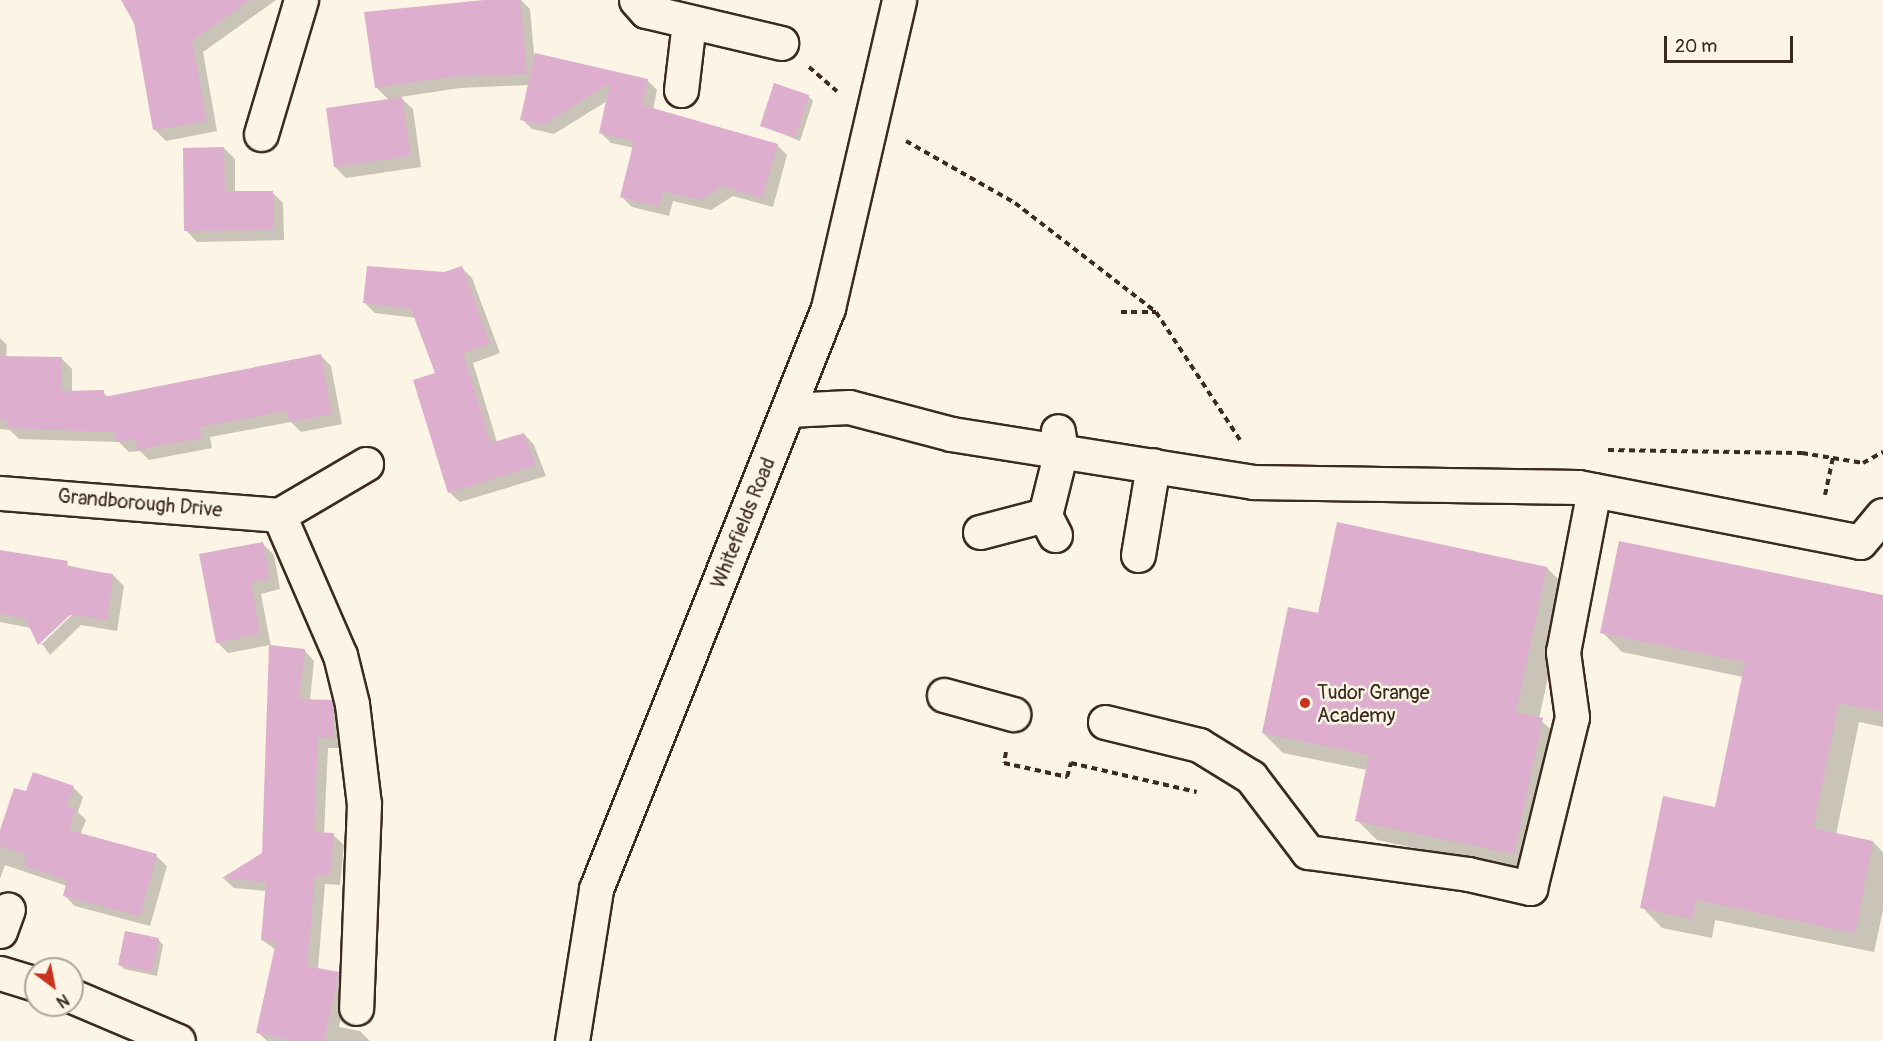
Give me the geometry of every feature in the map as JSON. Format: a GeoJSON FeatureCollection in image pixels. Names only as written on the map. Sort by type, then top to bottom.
{"type":"FeatureCollection","features":[{"type":"Feature","properties":{"kind":"street"},"geometry":{"type":"LineString","coordinates":[[261,134],[301,0]]}},
{"type":"Feature","properties":{"kind":"street"},"geometry":{"type":"LineString","coordinates":[[636,0],[646,11],[781,43]]}},
{"type":"Feature","properties":{"kind":"street","name":"Whitefields Road"},"geometry":{"type":"LineString","coordinates":[[572,1041],[596,889],[828,308],[899,0]]}},
{"type":"Feature","properties":{"kind":"street"},"geometry":{"type":"LineString","coordinates":[[681,90],[689,22]]}},
{"type":"Feature","properties":{"kind":"street"},"geometry":{"type":"LineString","coordinates":[[788,410],[849,406],[951,434],[1059,439],[1153,465],[1252,482],[1578,487],[1860,542],[1883,515]]}},
{"type":"Feature","properties":{"kind":"street"},"geometry":{"type":"LineString","coordinates":[[980,531],[1050,525],[1059,439]]}},
{"type":"Feature","properties":{"kind":"street"},"geometry":{"type":"LineString","coordinates":[[356,1008],[364,804],[352,704],[340,655],[279,515],[366,464]]}},
{"type":"Feature","properties":{"kind":"street"},"geometry":{"type":"LineString","coordinates":[[1138,555],[1153,465]]}},
{"type":"Feature","properties":{"kind":"street"},"geometry":{"type":"LineString","coordinates":[[1105,722],[1199,744],[1251,777],[1308,852],[1468,874],[1530,888],[1572,717],[1563,651],[1594,490]]}},
{"type":"Feature","properties":{"kind":"street","name":"Grandborough Drive"},"geometry":{"type":"LineString","coordinates":[[0,492],[279,515]]}},
{"type":"Feature","properties":{"kind":"street"},"geometry":{"type":"LineString","coordinates":[[944,695],[1013,714]]}},
{"type":"Feature","properties":{"kind":"street"},"geometry":{"type":"LineString","coordinates":[[0,973],[24,980]]}},
{"type":"Feature","properties":{"kind":"street"},"geometry":{"type":"LineString","coordinates":[[84,1001],[178,1041]]}},
{"type":"Feature","properties":{"kind":"path"},"geometry":{"type":"LineString","coordinates":[[781,43],[871,120],[1015,203],[1156,312],[1244,447],[1252,482]]}},
{"type":"Feature","properties":{"kind":"path"},"geometry":{"type":"LineString","coordinates":[[1121,312],[1156,312]]}},
{"type":"Feature","properties":{"kind":"path"},"geometry":{"type":"LineString","coordinates":[[1013,714],[1004,763],[1067,777],[1071,763],[1208,795]]}},
{"type":"Feature","properties":{"kind":"building"},"geometry":{"type":"Polygon","coordinates":[[[121,0],[250,0],[192,41],[207,121],[153,130],[134,23],[121,0]]]}},
{"type":"Feature","properties":{"kind":"building"},"geometry":{"type":"Polygon","coordinates":[[[484,0],[520,0],[527,74],[448,77],[375,88],[364,12],[484,0]]]}},
{"type":"Feature","properties":{"kind":"building"},"geometry":{"type":"Polygon","coordinates":[[[535,53],[648,79],[642,105],[778,144],[762,198],[722,186],[700,200],[663,191],[659,207],[620,197],[634,141],[599,133],[610,83],[543,125],[520,120],[535,53]]]}},
{"type":"Feature","properties":{"kind":"building"},"geometry":{"type":"Polygon","coordinates":[[[774,83],[809,95],[795,137],[760,126],[774,83]]]}},
{"type":"Feature","properties":{"kind":"building"},"geometry":{"type":"Polygon","coordinates":[[[402,97],[411,156],[334,167],[326,108],[402,97]]]}},
{"type":"Feature","properties":{"kind":"building"},"geometry":{"type":"Polygon","coordinates":[[[224,147],[225,191],[273,191],[273,230],[184,231],[183,148],[224,147]]]}},
{"type":"Feature","properties":{"kind":"building"},"geometry":{"type":"Polygon","coordinates":[[[367,266],[444,272],[462,266],[490,343],[463,353],[491,443],[524,433],[536,465],[448,493],[413,380],[435,373],[411,309],[363,303],[367,266]]]}},
{"type":"Feature","properties":{"kind":"building"},"geometry":{"type":"Polygon","coordinates":[[[321,354],[332,414],[289,422],[287,411],[200,427],[202,438],[137,450],[135,439],[117,442],[115,432],[6,428],[7,420],[0,419],[0,356],[62,357],[61,391],[104,390],[104,397],[321,354]]]}},
{"type":"Feature","properties":{"kind":"building"},"geometry":{"type":"Polygon","coordinates":[[[1337,522],[1547,567],[1516,712],[1543,718],[1514,854],[1355,821],[1369,755],[1262,733],[1288,607],[1318,613],[1337,522]]]}},
{"type":"Feature","properties":{"kind":"building"},"geometry":{"type":"Polygon","coordinates":[[[1619,541],[1883,595],[1883,712],[1839,703],[1813,828],[1873,841],[1855,933],[1696,900],[1692,919],[1640,908],[1663,796],[1715,807],[1745,662],[1600,633],[1619,541]]]}},
{"type":"Feature","properties":{"kind":"building"},"geometry":{"type":"Polygon","coordinates":[[[263,542],[270,578],[251,583],[260,634],[216,643],[199,554],[263,542]]]}},
{"type":"Feature","properties":{"kind":"building"},"geometry":{"type":"Polygon","coordinates":[[[0,550],[68,561],[67,567],[113,574],[107,620],[70,615],[38,645],[25,618],[0,614],[0,550]]]}},
{"type":"Feature","properties":{"kind":"building"},"geometry":{"type":"Polygon","coordinates":[[[269,645],[305,649],[299,699],[332,700],[334,707],[334,738],[318,738],[314,832],[334,833],[330,876],[315,875],[307,966],[339,972],[324,1041],[295,1041],[256,1033],[276,942],[261,940],[266,882],[222,878],[262,853],[269,645]]]}},
{"type":"Feature","properties":{"kind":"building"},"geometry":{"type":"Polygon","coordinates":[[[33,772],[74,786],[67,805],[76,808],[69,830],[157,854],[140,916],[63,896],[67,880],[23,865],[26,855],[0,846],[0,830],[14,788],[26,791],[33,772]]]}},
{"type":"Feature","properties":{"kind":"building"},"geometry":{"type":"Polygon","coordinates":[[[125,931],[159,938],[152,972],[118,965],[125,931]]]}},
{"type":"Feature","properties":{"kind":"place","name":"Tudor Grange Academy"},"geometry":{"type":"Point","coordinates":[1305,703]}}]}
